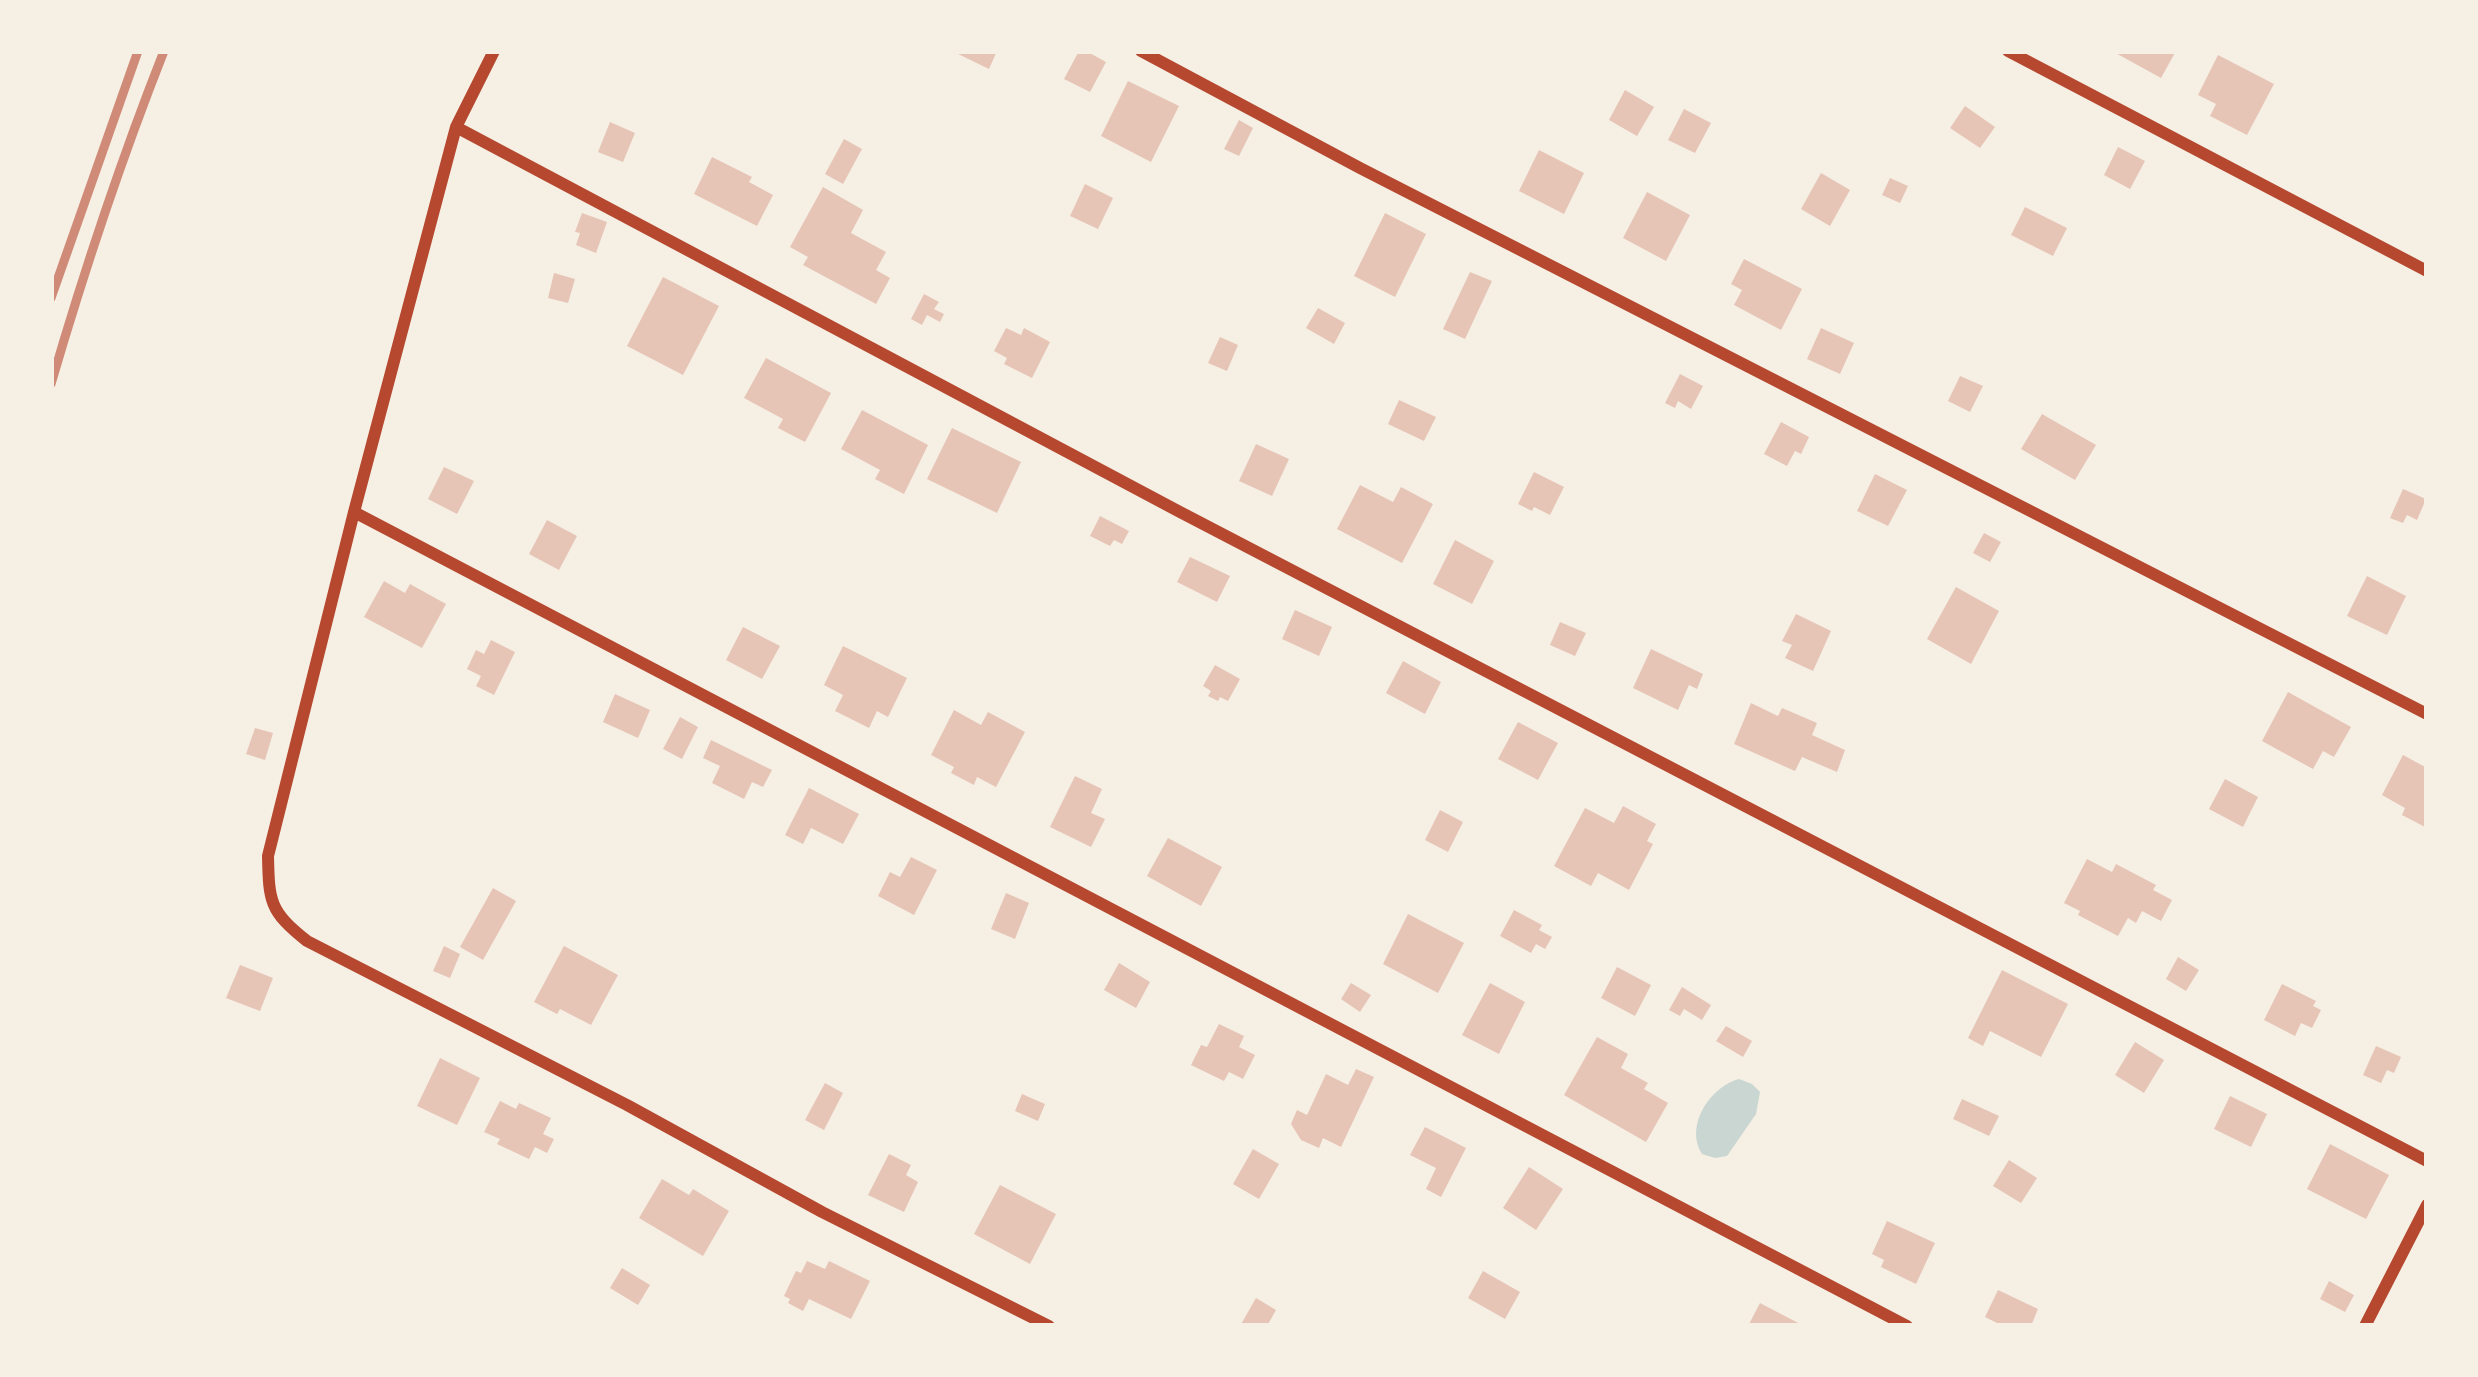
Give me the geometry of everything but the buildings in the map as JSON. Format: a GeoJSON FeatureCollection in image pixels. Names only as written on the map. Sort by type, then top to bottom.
{"type":"FeatureCollection","features":[{"type":"Feature","properties":{"kind":"street"},"geometry":{"type":"LineString","coordinates":[[494,51],[456,127],[268,856],[269,898],[285,924],[307,940],[1049,1326]]}},
{"type":"Feature","properties":{"kind":"street"},"geometry":{"type":"LineString","coordinates":[[1142,51],[1360,168],[2427,714]]}},
{"type":"Feature","properties":{"kind":"street"},"geometry":{"type":"LineString","coordinates":[[2008,51],[2427,271]]}},
{"type":"Feature","properties":{"kind":"street"},"geometry":{"type":"LineString","coordinates":[[456,127],[1180,512],[2427,1161]]}},
{"type":"Feature","properties":{"kind":"street"},"geometry":{"type":"LineString","coordinates":[[354,512],[1907,1326]]}},
{"type":"Feature","properties":{"kind":"street"},"geometry":{"type":"LineString","coordinates":[[2365,1326],[2427,1205]]}},
{"type":"Feature","properties":{"kind":"shaded area"},"geometry":{"type":"Polygon","coordinates":[[[1739,1079],[1760,1092],[1756,1114],[1727,1156],[1702,1154],[1696,1132],[1703,1109],[1718,1090],[1739,1079]]]}},
{"type":"Feature","properties":{"kind":"railway"},"geometry":{"type":"LineString","coordinates":[[51,298],[138,51]]}},
{"type":"Feature","properties":{"kind":"railway"},"geometry":{"type":"LineString","coordinates":[[51,384],[104,216],[164,51]]}}]}
